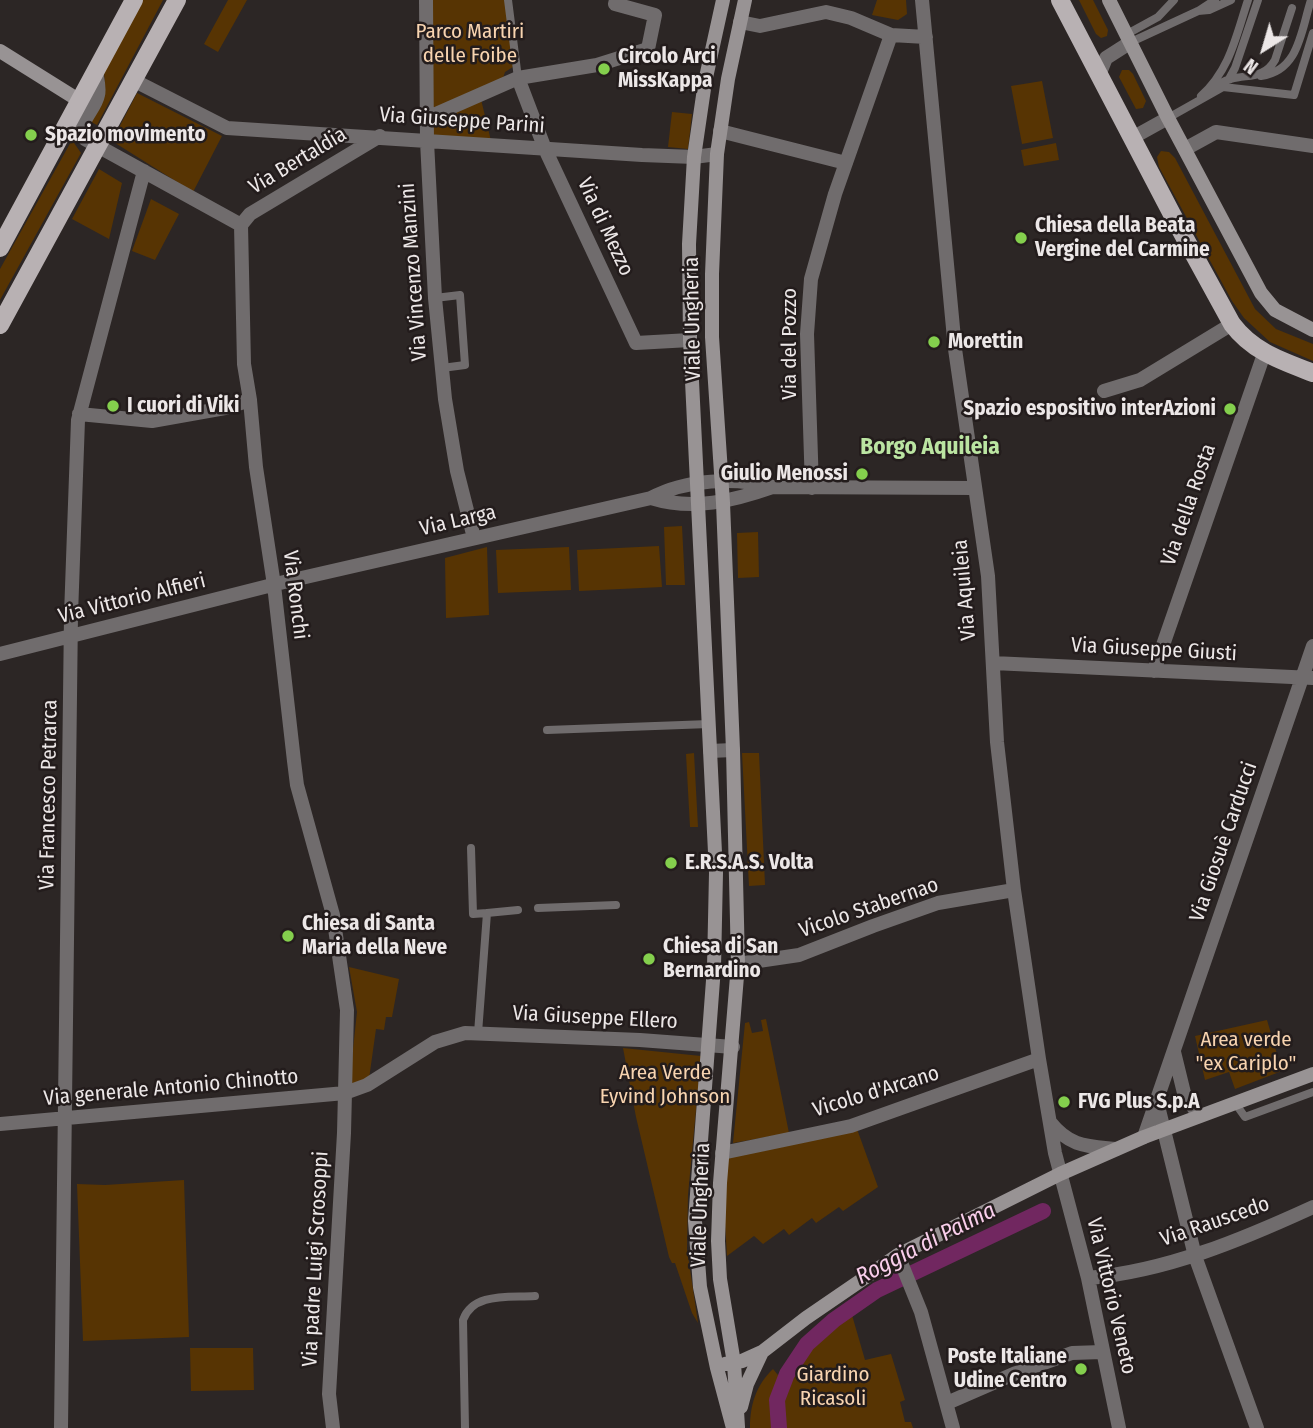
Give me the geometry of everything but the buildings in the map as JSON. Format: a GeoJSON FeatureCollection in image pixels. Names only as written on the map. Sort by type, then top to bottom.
{"type":"FeatureCollection","features":[{"type":"Feature","properties":{"kind":"main road"},"geometry":{"type":"LineString","coordinates":[[0,248],[134,0]]}},
{"type":"Feature","properties":{"kind":"main road"},"geometry":{"type":"LineString","coordinates":[[0,325],[177,0]]}},
{"type":"Feature","properties":{"kind":"main road"},"geometry":{"type":"LineString","coordinates":[[1060,0],[1232,324],[1241,336],[1264,354],[1313,373]]}},
{"type":"Feature","properties":{"kind":"street","name":"Via Vincenzo Manzini"},"geometry":{"type":"LineString","coordinates":[[426,0],[427,141],[435,298],[457,471],[474,538]]}},
{"type":"Feature","properties":{"kind":"street","name":"Viale Ungheria"},"geometry":{"type":"LineString","coordinates":[[723,0],[700,113],[694,157],[689,244],[690,340],[716,873],[715,967],[695,1221],[700,1287],[727,1411],[736,1426]]}},
{"type":"Feature","properties":{"kind":"street","name":"Viale Ungheria"},"geometry":{"type":"LineString","coordinates":[[736,1426],[736,1380],[720,1279],[718,1241],[722,1153],[738,964],[723,503],[712,326],[717,154],[745,0]]}},
{"type":"Feature","properties":{"kind":"street","name":"Via Aquileia"},"geometry":{"type":"LineString","coordinates":[[922,0],[955,349],[988,576],[997,742],[1014,890],[1039,1059],[1060,1174]]}},
{"type":"Feature","properties":{"kind":"street"},"geometry":{"type":"LineString","coordinates":[[1109,0],[1261,293],[1275,310],[1313,330]]}},
{"type":"Feature","properties":{"kind":"street"},"geometry":{"type":"LineString","coordinates":[[427,118],[518,78],[597,65],[648,49],[655,15],[616,2]]}},
{"type":"Feature","properties":{"kind":"street"},"geometry":{"type":"LineString","coordinates":[[740,22],[760,26],[826,12],[851,18],[891,35],[926,37]]}},
{"type":"Feature","properties":{"kind":"street","name":"Via del Pozzo"},"geometry":{"type":"LineString","coordinates":[[812,488],[807,334],[811,279],[835,194],[891,35]]}},
{"type":"Feature","properties":{"kind":"street"},"geometry":{"type":"LineString","coordinates":[[1100,73],[1106,58],[1129,38]]}},
{"type":"Feature","properties":{"kind":"street"},"geometry":{"type":"LineString","coordinates":[[0,51],[80,101]]}},
{"type":"Feature","properties":{"kind":"street"},"geometry":{"type":"LineString","coordinates":[[96,71],[99,95],[83,125],[85,139],[241,225]]}},
{"type":"Feature","properties":{"kind":"street","name":"Via di Mezzo"},"geometry":{"type":"LineString","coordinates":[[518,78],[545,149],[636,343],[690,340]]}},
{"type":"Feature","properties":{"kind":"street","name":"Via Giuseppe Parini"},"geometry":{"type":"LineString","coordinates":[[134,80],[227,128],[694,157]]}},
{"type":"Feature","properties":{"kind":"street"},"geometry":{"type":"LineString","coordinates":[[700,113],[721,124],[846,163]]}},
{"type":"Feature","properties":{"kind":"street"},"geometry":{"type":"LineString","coordinates":[[1132,138],[1168,118]]}},
{"type":"Feature","properties":{"kind":"street"},"geometry":{"type":"LineString","coordinates":[[1185,149],[1216,132],[1313,146]]}},
{"type":"Feature","properties":{"kind":"street","name":"Via Bertaldia"},"geometry":{"type":"LineString","coordinates":[[241,225],[250,214],[380,136]]}},
{"type":"Feature","properties":{"kind":"street"},"geometry":{"type":"LineString","coordinates":[[694,157],[717,154]]}},
{"type":"Feature","properties":{"kind":"street","name":"Via Francesco Petrarca"},"geometry":{"type":"LineString","coordinates":[[61,1428],[71,636],[79,414],[144,171]]}},
{"type":"Feature","properties":{"kind":"street","name":"Via Ronchi"},"geometry":{"type":"LineString","coordinates":[[241,225],[244,363],[256,467],[274,585],[297,785],[333,915],[341,967],[347,1010],[345,1093]]}},
{"type":"Feature","properties":{"kind":"street"},"geometry":{"type":"LineString","coordinates":[[1104,391],[1140,380],[1232,324]]}},
{"type":"Feature","properties":{"kind":"street","name":"Via della Rosta"},"geometry":{"type":"LineString","coordinates":[[1154,671],[1264,354]]}},
{"type":"Feature","properties":{"kind":"street"},"geometry":{"type":"LineString","coordinates":[[79,414],[152,421],[225,408],[250,400]]}},
{"type":"Feature","properties":{"kind":"street"},"geometry":{"type":"LineString","coordinates":[[697,484],[722,482],[812,488],[974,488]]}},
{"type":"Feature","properties":{"kind":"street","name":"Via Larga"},"geometry":{"type":"LineString","coordinates":[[274,585],[651,498],[664,491],[697,484]]}},
{"type":"Feature","properties":{"kind":"street"},"geometry":{"type":"LineString","coordinates":[[698,504],[723,503],[773,487]]}},
{"type":"Feature","properties":{"kind":"street","name":"Via Larga"},"geometry":{"type":"LineString","coordinates":[[651,498],[666,503],[698,504]]}},
{"type":"Feature","properties":{"kind":"street","name":"Via Vittorio Alfieri"},"geometry":{"type":"LineString","coordinates":[[0,654],[274,585]]}},
{"type":"Feature","properties":{"kind":"street","name":"Via Giosuè Carducci"},"geometry":{"type":"LineString","coordinates":[[1143,1137],[1308,678],[1313,646]]}},
{"type":"Feature","properties":{"kind":"street","name":"Via Giuseppe Giusti"},"geometry":{"type":"LineString","coordinates":[[993,663],[1308,678]]}},
{"type":"Feature","properties":{"kind":"street"},"geometry":{"type":"LineString","coordinates":[[710,751],[733,750]]}},
{"type":"Feature","properties":{"kind":"street","name":"Vicolo Stabernao"},"geometry":{"type":"LineString","coordinates":[[738,964],[799,955],[928,906],[1014,890]]}},
{"type":"Feature","properties":{"kind":"street","name":"Via Giuseppe Ellero"},"geometry":{"type":"LineString","coordinates":[[345,1093],[367,1085],[435,1042],[478,1032],[709,1045]]}},
{"type":"Feature","properties":{"kind":"street"},"geometry":{"type":"LineString","coordinates":[[709,1045],[733,1047]]}},
{"type":"Feature","properties":{"kind":"street"},"geometry":{"type":"LineString","coordinates":[[1173,1050],[1184,1093],[1199,1116]]}},
{"type":"Feature","properties":{"kind":"street","name":"Vicolo d'Arcano"},"geometry":{"type":"LineString","coordinates":[[722,1153],[851,1126],[1039,1059]]}},
{"type":"Feature","properties":{"kind":"street"},"geometry":{"type":"LineString","coordinates":[[727,1411],[728,1399],[736,1380],[762,1352],[898,1255],[1060,1174],[1143,1137],[1313,1074]]}},
{"type":"Feature","properties":{"kind":"street","name":"Via generale Antonio Chinotto"},"geometry":{"type":"LineString","coordinates":[[0,1124],[345,1093]]}},
{"type":"Feature","properties":{"kind":"street","name":"Via padre Luigi Scrosoppi"},"geometry":{"type":"LineString","coordinates":[[333,1428],[329,1394],[345,1093]]}},
{"type":"Feature","properties":{"kind":"street","name":"Via Giosuè Carducci"},"geometry":{"type":"LineString","coordinates":[[1157,1100],[1195,1256],[1257,1428]]}},
{"type":"Feature","properties":{"kind":"street"},"geometry":{"type":"LineString","coordinates":[[1050,1121],[1070,1141],[1086,1146],[1116,1149]]}},
{"type":"Feature","properties":{"kind":"street","name":"Via Vittorio Veneto"},"geometry":{"type":"LineString","coordinates":[[1060,1174],[1088,1278],[1119,1428]]}},
{"type":"Feature","properties":{"kind":"street","name":"Via Rauscedo"},"geometry":{"type":"LineString","coordinates":[[1088,1278],[1195,1256],[1250,1236],[1313,1207]]}},
{"type":"Feature","properties":{"kind":"street"},"geometry":{"type":"LineString","coordinates":[[898,1255],[921,1312],[953,1428]]}},
{"type":"Feature","properties":{"kind":"street"},"geometry":{"type":"LineString","coordinates":[[728,1331],[743,1349],[762,1352]]}},
{"type":"Feature","properties":{"kind":"street"},"geometry":{"type":"LineString","coordinates":[[715,1360],[725,1364],[734,1363],[762,1352]]}},
{"type":"Feature","properties":{"kind":"street"},"geometry":{"type":"LineString","coordinates":[[736,1426],[747,1384],[762,1352]]}},
{"type":"Feature","properties":{"kind":"street"},"geometry":{"type":"LineString","coordinates":[[947,1403],[1016,1373],[1072,1353],[1102,1352]]}},
{"type":"Feature","properties":{"kind":"lane"},"geometry":{"type":"LineString","coordinates":[[508,0],[518,78]]}},
{"type":"Feature","properties":{"kind":"lane"},"geometry":{"type":"LineString","coordinates":[[1129,38],[1158,17],[1174,0]]}},
{"type":"Feature","properties":{"kind":"lane"},"geometry":{"type":"LineString","coordinates":[[1129,38],[1198,11],[1215,0]]}},
{"type":"Feature","properties":{"kind":"lane"},"geometry":{"type":"LineString","coordinates":[[1198,11],[1209,10],[1231,0]]}},
{"type":"Feature","properties":{"kind":"lane"},"geometry":{"type":"LineString","coordinates":[[1195,103],[1225,68],[1248,0]]}},
{"type":"Feature","properties":{"kind":"lane"},"geometry":{"type":"LineString","coordinates":[[1229,79],[1258,0]]}},
{"type":"Feature","properties":{"kind":"lane"},"geometry":{"type":"LineString","coordinates":[[1204,94],[1229,79],[1275,73],[1290,62],[1311,0]]}},
{"type":"Feature","properties":{"kind":"lane"},"geometry":{"type":"LineString","coordinates":[[1257,76],[1275,60],[1292,8]]}},
{"type":"Feature","properties":{"kind":"lane"},"geometry":{"type":"LineString","coordinates":[[1168,118],[1223,87],[1294,95],[1313,33]]}},
{"type":"Feature","properties":{"kind":"lane"},"geometry":{"type":"LineString","coordinates":[[435,298],[460,295],[465,365],[442,368]]}},
{"type":"Feature","properties":{"kind":"lane"},"geometry":{"type":"LineString","coordinates":[[547,730],[709,724]]}},
{"type":"Feature","properties":{"kind":"lane"},"geometry":{"type":"LineString","coordinates":[[471,848],[473,914],[518,910]]}},
{"type":"Feature","properties":{"kind":"lane"},"geometry":{"type":"LineString","coordinates":[[538,908],[616,905]]}},
{"type":"Feature","properties":{"kind":"lane"},"geometry":{"type":"LineString","coordinates":[[478,1032],[487,913]]}},
{"type":"Feature","properties":{"kind":"lane"},"geometry":{"type":"LineString","coordinates":[[1236,1103],[1245,1117],[1313,1092]]}},
{"type":"Feature","properties":{"kind":"lane"},"geometry":{"type":"LineString","coordinates":[[466,1428],[463,1320],[466,1311],[479,1300],[535,1296]]}},
{"type":"Feature","properties":{"kind":"green space"},"geometry":{"type":"Polygon","coordinates":[[[140,0],[163,0],[97,125],[91,122],[105,95],[104,68],[140,0]]]}},
{"type":"Feature","properties":{"kind":"green space"},"geometry":{"type":"Polygon","coordinates":[[[228,0],[247,0],[218,52],[204,44],[228,0]]]}},
{"type":"Feature","properties":{"kind":"green space","name":"Parco Martiri delle Foibe"},"geometry":{"type":"Polygon","coordinates":[[[426,0],[508,0],[513,67],[505,72],[503,78],[479,91],[492,145],[427,141],[426,0]]]}},
{"type":"Feature","properties":{"kind":"green space"},"geometry":{"type":"Polygon","coordinates":[[[877,0],[906,0],[907,14],[898,20],[872,15],[877,0]]]}},
{"type":"Feature","properties":{"kind":"green space"},"geometry":{"type":"Polygon","coordinates":[[[1079,0],[1093,0],[1108,30],[1107,36],[1101,38],[1096,34],[1079,0]]]}},
{"type":"Feature","properties":{"kind":"green space"},"geometry":{"type":"Polygon","coordinates":[[[1122,70],[1129,70],[1133,74],[1146,101],[1143,108],[1136,109],[1119,77],[1122,70]]]}},
{"type":"Feature","properties":{"kind":"green space"},"geometry":{"type":"Polygon","coordinates":[[[1042,81],[1053,138],[1022,144],[1011,86],[1042,81]]]}},
{"type":"Feature","properties":{"kind":"green space"},"geometry":{"type":"Polygon","coordinates":[[[137,93],[222,136],[193,192],[112,141],[137,93]]]}},
{"type":"Feature","properties":{"kind":"green space"},"geometry":{"type":"Polygon","coordinates":[[[672,112],[692,114],[688,149],[668,147],[672,112]]]}},
{"type":"Feature","properties":{"kind":"green space"},"geometry":{"type":"Polygon","coordinates":[[[72,140],[81,153],[0,300],[0,269],[72,140]]]}},
{"type":"Feature","properties":{"kind":"green space"},"geometry":{"type":"Polygon","coordinates":[[[1056,143],[1059,160],[1024,166],[1021,150],[1056,143]]]}},
{"type":"Feature","properties":{"kind":"green space"},"geometry":{"type":"Polygon","coordinates":[[[1161,151],[1169,152],[1175,158],[1255,309],[1276,329],[1313,344],[1313,361],[1270,342],[1244,318],[1232,301],[1159,167],[1157,157],[1161,151]]]}},
{"type":"Feature","properties":{"kind":"green space"},"geometry":{"type":"Polygon","coordinates":[[[99,169],[122,183],[109,239],[72,219],[99,169]]]}},
{"type":"Feature","properties":{"kind":"green space"},"geometry":{"type":"Polygon","coordinates":[[[151,199],[179,214],[155,260],[132,251],[151,199]]]}},
{"type":"Feature","properties":{"kind":"green space"},"geometry":{"type":"Polygon","coordinates":[[[682,526],[685,585],[666,585],[664,527],[682,526]]]}},
{"type":"Feature","properties":{"kind":"green space"},"geometry":{"type":"Polygon","coordinates":[[[758,532],[759,577],[738,578],[737,533],[758,532]]]}},
{"type":"Feature","properties":{"kind":"green space"},"geometry":{"type":"Polygon","coordinates":[[[659,546],[662,587],[579,591],[577,550],[659,546]]]}},
{"type":"Feature","properties":{"kind":"green space"},"geometry":{"type":"Polygon","coordinates":[[[487,547],[489,615],[446,618],[445,558],[487,547]]]}},
{"type":"Feature","properties":{"kind":"green space"},"geometry":{"type":"Polygon","coordinates":[[[569,547],[571,590],[498,593],[496,550],[569,547]]]}},
{"type":"Feature","properties":{"kind":"green space"},"geometry":{"type":"Polygon","coordinates":[[[694,753],[698,827],[690,827],[686,754],[694,753]]]}},
{"type":"Feature","properties":{"kind":"green space"},"geometry":{"type":"Polygon","coordinates":[[[742,753],[759,753],[765,885],[749,886],[742,753]]]}},
{"type":"Feature","properties":{"kind":"green space"},"geometry":{"type":"Polygon","coordinates":[[[349,967],[399,979],[392,1017],[386,1017],[384,1030],[376,1029],[369,1079],[349,1086],[357,1012],[349,967]]]}},
{"type":"Feature","properties":{"kind":"green space"},"geometry":{"type":"Polygon","coordinates":[[[766,1019],[789,1133],[733,1143],[745,1023],[749,1022],[752,1033],[763,1031],[761,1020],[766,1019]]]}},
{"type":"Feature","properties":{"kind":"green space","name":"Area verde \"ex Cariplo\""},"geometry":{"type":"Polygon","coordinates":[[[1267,1020],[1282,1071],[1235,1089],[1229,1072],[1205,1080],[1195,1036],[1267,1020]]]}},
{"type":"Feature","properties":{"kind":"green space","name":"Area Verde Eyvind Johnson"},"geometry":{"type":"Polygon","coordinates":[[[623,1048],[701,1056],[688,1195],[687,1249],[698,1323],[675,1263],[672,1263],[669,1257],[636,1117],[623,1048]]]}},
{"type":"Feature","properties":{"kind":"green space"},"geometry":{"type":"Polygon","coordinates":[[[857,1129],[878,1187],[843,1211],[839,1207],[816,1223],[812,1218],[789,1235],[784,1229],[763,1244],[754,1236],[727,1256],[724,1206],[727,1154],[857,1129]]]}},
{"type":"Feature","properties":{"kind":"green space"},"geometry":{"type":"Polygon","coordinates":[[[184,1180],[189,1337],[83,1341],[77,1184],[184,1180]]]}},
{"type":"Feature","properties":{"kind":"green space","name":"Giardino Ricasoli"},"geometry":{"type":"Polygon","coordinates":[[[852,1315],[865,1360],[891,1354],[905,1400],[900,1402],[905,1422],[911,1422],[913,1428],[784,1428],[781,1406],[789,1378],[806,1354],[852,1315]]]}},
{"type":"Feature","properties":{"kind":"green space"},"geometry":{"type":"Polygon","coordinates":[[[190,1348],[253,1348],[254,1390],[191,1391],[190,1348]]]}},
{"type":"Feature","properties":{"kind":"green space"},"geometry":{"type":"Polygon","coordinates":[[[773,1369],[782,1380],[775,1399],[776,1428],[750,1428],[755,1396],[773,1369]]]}},
{"type":"Feature","properties":{"kind":"waterway","name":"Roggia di Palma"},"geometry":{"type":"LineString","coordinates":[[779,1428],[777,1400],[787,1374],[807,1344],[834,1320],[877,1290],[1043,1211]]}},
{"type":"Feature","properties":{"kind":"place","name":"Circolo Arci MissKappa"},"geometry":{"type":"Point","coordinates":[604,69]}},
{"type":"Feature","properties":{"kind":"place","name":"Spazio movimento"},"geometry":{"type":"Point","coordinates":[31,135]}},
{"type":"Feature","properties":{"kind":"place","name":"Chiesa della Beata Vergine del Carmine"},"geometry":{"type":"Point","coordinates":[1021,238]}},
{"type":"Feature","properties":{"kind":"place","name":"Morettin"},"geometry":{"type":"Point","coordinates":[934,342]}},
{"type":"Feature","properties":{"kind":"place","name":"I cuori di Viki"},"geometry":{"type":"Point","coordinates":[113,406]}},
{"type":"Feature","properties":{"kind":"place","name":"Spazio espositivo interAzioni"},"geometry":{"type":"Point","coordinates":[1230,409]}},
{"type":"Feature","properties":{"kind":"place","name":"Giulio Menossi"},"geometry":{"type":"Point","coordinates":[862,474]}},
{"type":"Feature","properties":{"kind":"place","name":"E.R.S.A.S. Volta"},"geometry":{"type":"Point","coordinates":[671,863]}},
{"type":"Feature","properties":{"kind":"place","name":"Chiesa di Santa Maria della Neve"},"geometry":{"type":"Point","coordinates":[288,936]}},
{"type":"Feature","properties":{"kind":"place","name":"Chiesa di San Bernardino"},"geometry":{"type":"Point","coordinates":[649,959]}},
{"type":"Feature","properties":{"kind":"place","name":"FVG Plus S.p.A"},"geometry":{"type":"Point","coordinates":[1064,1102]}},
{"type":"Feature","properties":{"kind":"place","name":"Poste Italiane Udine Centro"},"geometry":{"type":"Point","coordinates":[1081,1369]}},
{"type":"Feature","properties":{"kind":"district","name":"Borgo Aquileia"},"geometry":{"type":"Point","coordinates":[930,448]}}]}
